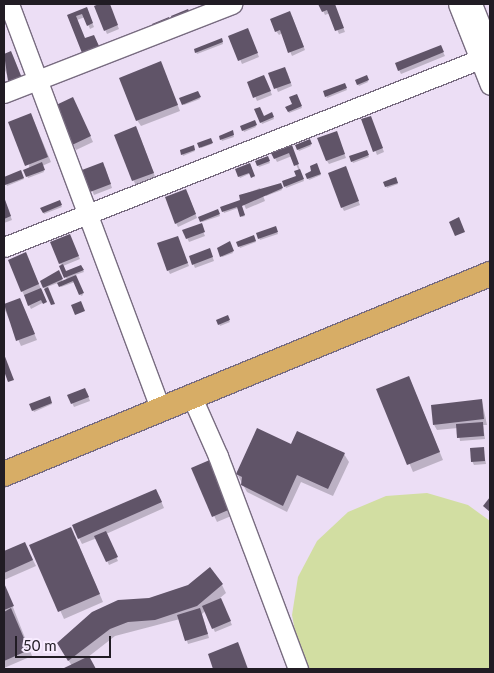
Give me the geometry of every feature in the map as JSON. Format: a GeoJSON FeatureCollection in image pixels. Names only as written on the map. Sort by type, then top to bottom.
{"type":"FeatureCollection","features":[{"type":"Feature","properties":{"kind":"main road"},"geometry":{"type":"LineString","coordinates":[[4,474],[191,395],[490,274]]}},
{"type":"Feature","properties":{"kind":"street"},"geometry":{"type":"LineString","coordinates":[[9,4],[160,408]]}},
{"type":"Feature","properties":{"kind":"street"},"geometry":{"type":"LineString","coordinates":[[4,93],[232,4]]}},
{"type":"Feature","properties":{"kind":"street"},"geometry":{"type":"LineString","coordinates":[[458,4],[485,54]]}},
{"type":"Feature","properties":{"kind":"street"},"geometry":{"type":"LineString","coordinates":[[472,4],[485,54],[490,85]]}},
{"type":"Feature","properties":{"kind":"street"},"geometry":{"type":"LineString","coordinates":[[4,247],[485,54]]}},
{"type":"Feature","properties":{"kind":"street"},"geometry":{"type":"LineString","coordinates":[[191,395],[218,456],[298,669]]}},
{"type":"Feature","properties":{"kind":"green space"},"geometry":{"type":"Polygon","coordinates":[[[427,493],[468,505],[490,521],[490,669],[307,669],[299,653],[292,615],[298,577],[317,541],[348,512],[386,496],[427,493]]]}},
{"type":"Feature","properties":{"kind":"building"},"geometry":{"type":"Polygon","coordinates":[[[110,4],[118,25],[104,31],[94,6],[110,4]]]}},
{"type":"Feature","properties":{"kind":"building"},"geometry":{"type":"Polygon","coordinates":[[[318,4],[335,4],[344,28],[335,31],[327,10],[322,12],[318,4]]]}},
{"type":"Feature","properties":{"kind":"building"},"geometry":{"type":"Polygon","coordinates":[[[87,7],[93,23],[87,26],[82,14],[76,16],[85,38],[94,35],[99,46],[82,53],[67,15],[87,7]]]}},
{"type":"Feature","properties":{"kind":"building"},"geometry":{"type":"Polygon","coordinates":[[[188,9],[191,15],[173,22],[171,16],[188,9]]]}},
{"type":"Feature","properties":{"kind":"building"},"geometry":{"type":"Polygon","coordinates":[[[290,11],[304,47],[288,53],[280,30],[275,32],[270,19],[290,11]]]}},
{"type":"Feature","properties":{"kind":"building"},"geometry":{"type":"Polygon","coordinates":[[[169,17],[171,23],[154,30],[152,24],[169,17]]]}},
{"type":"Feature","properties":{"kind":"building"},"geometry":{"type":"Polygon","coordinates":[[[248,28],[258,53],[238,61],[228,36],[248,28]]]}},
{"type":"Feature","properties":{"kind":"building"},"geometry":{"type":"Polygon","coordinates":[[[222,38],[223,42],[195,53],[194,49],[222,38]]]}},
{"type":"Feature","properties":{"kind":"building"},"geometry":{"type":"Polygon","coordinates":[[[441,45],[444,52],[398,71],[395,63],[441,45]]]}},
{"type":"Feature","properties":{"kind":"building"},"geometry":{"type":"Polygon","coordinates":[[[11,51],[24,83],[4,91],[4,82],[8,81],[4,54],[11,51]]]}},
{"type":"Feature","properties":{"kind":"building"},"geometry":{"type":"Polygon","coordinates":[[[161,61],[178,105],[136,121],[119,78],[161,61]]]}},
{"type":"Feature","properties":{"kind":"building"},"geometry":{"type":"Polygon","coordinates":[[[285,67],[291,83],[274,89],[268,73],[285,67]]]}},
{"type":"Feature","properties":{"kind":"building"},"geometry":{"type":"Polygon","coordinates":[[[264,75],[271,91],[253,98],[247,82],[264,75]]]}},
{"type":"Feature","properties":{"kind":"building"},"geometry":{"type":"Polygon","coordinates":[[[367,75],[369,80],[357,85],[355,80],[367,75]]]}},
{"type":"Feature","properties":{"kind":"building"},"geometry":{"type":"Polygon","coordinates":[[[345,83],[347,88],[325,97],[323,91],[345,83]]]}},
{"type":"Feature","properties":{"kind":"building"},"geometry":{"type":"Polygon","coordinates":[[[198,91],[201,97],[182,105],[179,98],[198,91]]]}},
{"type":"Feature","properties":{"kind":"building"},"geometry":{"type":"Polygon","coordinates":[[[297,94],[302,106],[288,112],[285,107],[292,104],[289,97],[297,94]]]}},
{"type":"Feature","properties":{"kind":"building"},"geometry":{"type":"Polygon","coordinates":[[[73,97],[91,136],[72,145],[54,106],[73,97]]]}},
{"type":"Feature","properties":{"kind":"building"},"geometry":{"type":"Polygon","coordinates":[[[260,107],[264,116],[272,112],[274,117],[260,123],[254,109],[260,107]]]}},
{"type":"Feature","properties":{"kind":"building"},"geometry":{"type":"Polygon","coordinates":[[[31,113],[48,157],[25,166],[8,122],[31,113]]]}},
{"type":"Feature","properties":{"kind":"building"},"geometry":{"type":"Polygon","coordinates":[[[371,116],[383,148],[373,152],[361,119],[371,116]]]}},
{"type":"Feature","properties":{"kind":"building"},"geometry":{"type":"Polygon","coordinates":[[[255,120],[257,125],[242,131],[240,126],[255,120]]]}},
{"type":"Feature","properties":{"kind":"building"},"geometry":{"type":"Polygon","coordinates":[[[136,126],[154,173],[132,181],[114,135],[136,126]]]}},
{"type":"Feature","properties":{"kind":"building"},"geometry":{"type":"Polygon","coordinates":[[[233,130],[234,135],[220,140],[219,136],[233,130]]]}},
{"type":"Feature","properties":{"kind":"building"},"geometry":{"type":"Polygon","coordinates":[[[337,131],[345,154],[326,161],[317,138],[337,131]]]}},
{"type":"Feature","properties":{"kind":"building"},"geometry":{"type":"Polygon","coordinates":[[[211,138],[213,143],[199,148],[197,143],[211,138]]]}},
{"type":"Feature","properties":{"kind":"building"},"geometry":{"type":"Polygon","coordinates":[[[310,139],[312,144],[297,150],[295,145],[310,139]]]}},
{"type":"Feature","properties":{"kind":"building"},"geometry":{"type":"Polygon","coordinates":[[[194,145],[195,150],[181,155],[180,150],[194,145]]]}},
{"type":"Feature","properties":{"kind":"building"},"geometry":{"type":"Polygon","coordinates":[[[292,145],[299,164],[294,166],[289,153],[274,159],[271,153],[292,145]]]}},
{"type":"Feature","properties":{"kind":"building"},"geometry":{"type":"Polygon","coordinates":[[[367,150],[369,155],[351,162],[349,156],[367,150]]]}},
{"type":"Feature","properties":{"kind":"building"},"geometry":{"type":"Polygon","coordinates":[[[268,156],[270,161],[257,166],[255,161],[268,156]]]}},
{"type":"Feature","properties":{"kind":"building"},"geometry":{"type":"Polygon","coordinates":[[[42,162],[45,170],[26,177],[23,170],[42,162]]]}},
{"type":"Feature","properties":{"kind":"building"},"geometry":{"type":"Polygon","coordinates":[[[103,162],[111,184],[90,192],[82,170],[103,162]]]}},
{"type":"Feature","properties":{"kind":"building"},"geometry":{"type":"Polygon","coordinates":[[[250,163],[255,176],[251,178],[249,173],[238,177],[235,169],[250,163]]]}},
{"type":"Feature","properties":{"kind":"building"},"geometry":{"type":"Polygon","coordinates":[[[317,163],[321,174],[307,179],[305,174],[311,171],[310,166],[317,163]]]}},
{"type":"Feature","properties":{"kind":"building"},"geometry":{"type":"Polygon","coordinates":[[[346,166],[359,201],[341,208],[328,173],[346,166]]]}},
{"type":"Feature","properties":{"kind":"building"},"geometry":{"type":"Polygon","coordinates":[[[300,169],[304,179],[284,187],[282,181],[296,176],[294,171],[300,169]]]}},
{"type":"Feature","properties":{"kind":"building"},"geometry":{"type":"Polygon","coordinates":[[[21,170],[24,178],[5,185],[4,177],[21,170]]]}},
{"type":"Feature","properties":{"kind":"building"},"geometry":{"type":"Polygon","coordinates":[[[396,177],[398,183],[385,187],[383,182],[396,177]]]}},
{"type":"Feature","properties":{"kind":"building"},"geometry":{"type":"Polygon","coordinates":[[[281,183],[283,188],[242,206],[245,215],[240,217],[237,207],[222,212],[220,207],[240,200],[239,195],[281,183]]]}},
{"type":"Feature","properties":{"kind":"building"},"geometry":{"type":"Polygon","coordinates":[[[186,189],[196,214],[175,224],[165,197],[186,189]]]}},
{"type":"Feature","properties":{"kind":"building"},"geometry":{"type":"Polygon","coordinates":[[[4,197],[11,216],[4,219],[4,197]]]}},
{"type":"Feature","properties":{"kind":"building"},"geometry":{"type":"Polygon","coordinates":[[[60,200],[62,205],[43,213],[40,208],[60,200]]]}},
{"type":"Feature","properties":{"kind":"building"},"geometry":{"type":"Polygon","coordinates":[[[218,209],[220,214],[200,222],[198,217],[218,209]]]}},
{"type":"Feature","properties":{"kind":"building"},"geometry":{"type":"Polygon","coordinates":[[[459,217],[465,232],[455,236],[449,222],[459,217]]]}},
{"type":"Feature","properties":{"kind":"building"},"geometry":{"type":"Polygon","coordinates":[[[202,223],[205,232],[186,239],[182,230],[202,223]]]}},
{"type":"Feature","properties":{"kind":"building"},"geometry":{"type":"Polygon","coordinates":[[[276,226],[278,232],[258,239],[256,233],[276,226]]]}},
{"type":"Feature","properties":{"kind":"building"},"geometry":{"type":"Polygon","coordinates":[[[70,234],[79,256],[59,264],[50,242],[70,234]]]}},
{"type":"Feature","properties":{"kind":"building"},"geometry":{"type":"Polygon","coordinates":[[[254,235],[256,241],[238,247],[236,242],[254,235]]]}},
{"type":"Feature","properties":{"kind":"building"},"geometry":{"type":"Polygon","coordinates":[[[178,236],[188,263],[167,271],[157,243],[178,236]]]}},
{"type":"Feature","properties":{"kind":"building"},"geometry":{"type":"Polygon","coordinates":[[[230,241],[234,251],[220,257],[217,248],[230,241]]]}},
{"type":"Feature","properties":{"kind":"building"},"geometry":{"type":"Polygon","coordinates":[[[210,248],[213,257],[192,265],[189,256],[210,248]]]}},
{"type":"Feature","properties":{"kind":"building"},"geometry":{"type":"Polygon","coordinates":[[[26,252],[39,284],[21,292],[8,260],[26,252]]]}},
{"type":"Feature","properties":{"kind":"building"},"geometry":{"type":"Polygon","coordinates":[[[63,264],[66,271],[81,265],[84,270],[64,278],[59,266],[63,264]]]}},
{"type":"Feature","properties":{"kind":"building"},"geometry":{"type":"Polygon","coordinates":[[[59,270],[63,279],[43,288],[40,281],[59,270]]]}},
{"type":"Feature","properties":{"kind":"building"},"geometry":{"type":"Polygon","coordinates":[[[76,275],[84,293],[79,295],[73,281],[59,287],[57,283],[76,275]]]}},
{"type":"Feature","properties":{"kind":"building"},"geometry":{"type":"Polygon","coordinates":[[[48,287],[55,304],[51,305],[44,289],[48,287]]]}},
{"type":"Feature","properties":{"kind":"building"},"geometry":{"type":"Polygon","coordinates":[[[41,288],[47,302],[43,304],[41,300],[28,306],[24,295],[41,288]]]}},
{"type":"Feature","properties":{"kind":"building"},"geometry":{"type":"Polygon","coordinates":[[[20,298],[35,334],[16,341],[4,304],[20,298]]]}},
{"type":"Feature","properties":{"kind":"building"},"geometry":{"type":"Polygon","coordinates":[[[81,301],[85,311],[75,315],[71,305],[81,301]]]}},
{"type":"Feature","properties":{"kind":"building"},"geometry":{"type":"Polygon","coordinates":[[[228,315],[230,320],[218,325],[216,320],[228,315]]]}},
{"type":"Feature","properties":{"kind":"building"},"geometry":{"type":"Polygon","coordinates":[[[4,354],[14,380],[8,382],[4,371],[4,354]]]}},
{"type":"Feature","properties":{"kind":"building"},"geometry":{"type":"Polygon","coordinates":[[[409,376],[440,452],[407,465],[376,389],[409,376]]]}},
{"type":"Feature","properties":{"kind":"building"},"geometry":{"type":"Polygon","coordinates":[[[85,388],[89,397],[71,404],[67,395],[85,388]]]}},
{"type":"Feature","properties":{"kind":"building"},"geometry":{"type":"Polygon","coordinates":[[[50,396],[52,403],[32,411],[29,404],[50,396]]]}},
{"type":"Feature","properties":{"kind":"building"},"geometry":{"type":"Polygon","coordinates":[[[482,399],[484,419],[433,425],[431,405],[482,399]]]}},
{"type":"Feature","properties":{"kind":"building"},"geometry":{"type":"Polygon","coordinates":[[[483,422],[484,436],[457,438],[456,424],[483,422]]]}},
{"type":"Feature","properties":{"kind":"building"},"geometry":{"type":"Polygon","coordinates":[[[257,428],[291,444],[297,431],[345,453],[328,489],[297,475],[283,506],[241,485],[242,477],[236,474],[257,428]]]}},
{"type":"Feature","properties":{"kind":"building"},"geometry":{"type":"Polygon","coordinates":[[[484,447],[485,461],[471,462],[470,448],[484,447]]]}},
{"type":"Feature","properties":{"kind":"building"},"geometry":{"type":"Polygon","coordinates":[[[212,459],[233,508],[212,517],[191,468],[212,459]]]}},
{"type":"Feature","properties":{"kind":"building"},"geometry":{"type":"Polygon","coordinates":[[[156,489],[162,502],[78,539],[72,525],[156,489]]]}},
{"type":"Feature","properties":{"kind":"building"},"geometry":{"type":"Polygon","coordinates":[[[490,497],[490,512],[483,506],[490,497]]]}},
{"type":"Feature","properties":{"kind":"building"},"geometry":{"type":"Polygon","coordinates":[[[71,527],[100,594],[58,612],[29,545],[71,527]]]}},
{"type":"Feature","properties":{"kind":"building"},"geometry":{"type":"Polygon","coordinates":[[[106,531],[118,557],[106,562],[94,536],[106,531]]]}},
{"type":"Feature","properties":{"kind":"building"},"geometry":{"type":"Polygon","coordinates":[[[25,542],[33,560],[4,573],[4,551],[25,542]]]}},
{"type":"Feature","properties":{"kind":"building"},"geometry":{"type":"Polygon","coordinates":[[[210,567],[223,584],[197,606],[155,620],[128,622],[110,629],[68,661],[57,643],[92,612],[118,600],[149,598],[188,585],[210,567]]]}},
{"type":"Feature","properties":{"kind":"building"},"geometry":{"type":"Polygon","coordinates":[[[4,583],[14,606],[4,610],[4,583]]]}},
{"type":"Feature","properties":{"kind":"building"},"geometry":{"type":"Polygon","coordinates":[[[221,598],[231,621],[212,629],[202,606],[221,598]]]}},
{"type":"Feature","properties":{"kind":"building"},"geometry":{"type":"Polygon","coordinates":[[[11,608],[29,650],[4,661],[4,612],[11,608]]]}},
{"type":"Feature","properties":{"kind":"building"},"geometry":{"type":"Polygon","coordinates":[[[200,608],[208,634],[185,641],[177,615],[200,608]]]}},
{"type":"Feature","properties":{"kind":"building"},"geometry":{"type":"Polygon","coordinates":[[[238,642],[248,669],[213,669],[208,654],[238,642]]]}},
{"type":"Feature","properties":{"kind":"building"},"geometry":{"type":"Polygon","coordinates":[[[89,656],[96,669],[62,669],[89,656]]]}}]}
